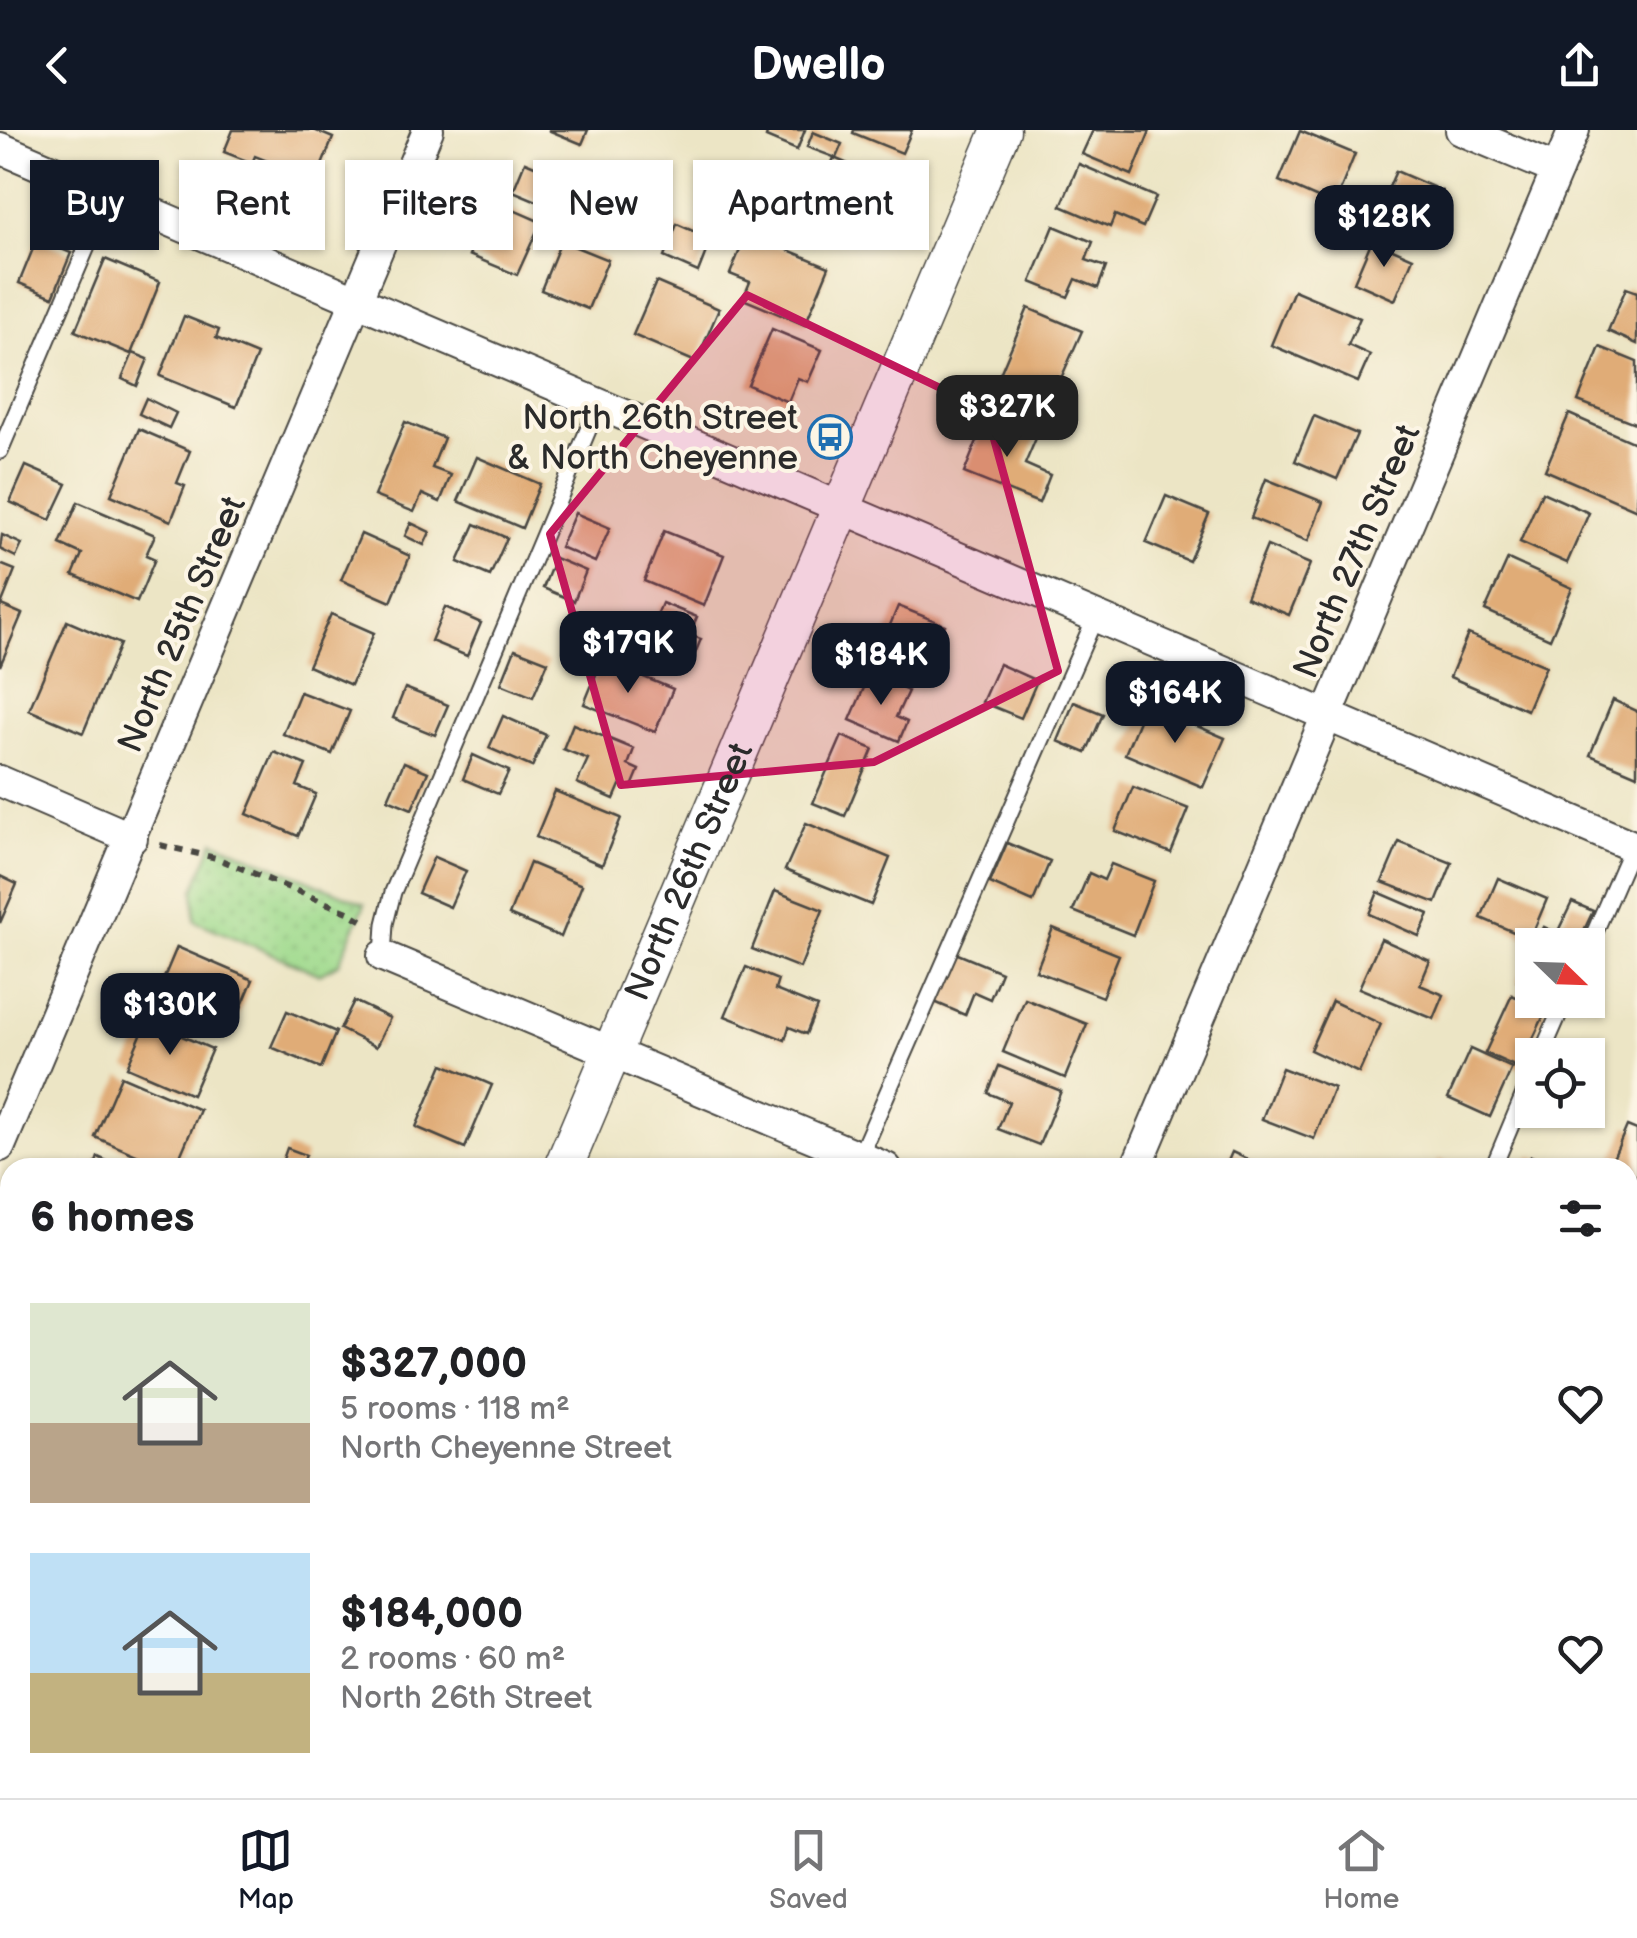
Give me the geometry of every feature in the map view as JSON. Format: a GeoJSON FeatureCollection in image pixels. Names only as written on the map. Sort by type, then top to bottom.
{"type":"FeatureCollection","features":[{"type":"Feature","properties":{"kind":"street","name":"North 25th Street"},"geometry":{"type":"LineString","coordinates":[[4,1126],[132,838],[428,130]]}},
{"type":"Feature","properties":{"kind":"street","name":"North 26th Street"},"geometry":{"type":"LineString","coordinates":[[566,1158],[1002,130]]}},
{"type":"Feature","properties":{"kind":"street"},"geometry":{"type":"LineString","coordinates":[[1461,130],[1557,170]]}},
{"type":"Feature","properties":{"kind":"street","name":"North 27th Street"},"geometry":{"type":"LineString","coordinates":[[1140,1158],[1574,130]]}},
{"type":"Feature","properties":{"kind":"street"},"geometry":{"type":"LineString","coordinates":[[0,148],[30,161]]}},
{"type":"Feature","properties":{"kind":"street"},"geometry":{"type":"LineString","coordinates":[[159,216],[1095,618],[1635,843]]}},
{"type":"Feature","properties":{"kind":"street"},"geometry":{"type":"LineString","coordinates":[[0,781],[132,838]]}},
{"type":"Feature","properties":{"kind":"street"},"geometry":{"type":"LineString","coordinates":[[384,956],[853,1158]]}},
{"type":"Feature","properties":{"kind":"lane"},"geometry":{"type":"LineString","coordinates":[[0,451],[85,250]]}},
{"type":"Feature","properties":{"kind":"lane"},"geometry":{"type":"LineString","coordinates":[[384,956],[385,924],[393,892],[599,404]]}},
{"type":"Feature","properties":{"kind":"lane"},"geometry":{"type":"LineString","coordinates":[[870,1158],[1095,618]]}},
{"type":"Feature","properties":{"kind":"lane"},"geometry":{"type":"LineString","coordinates":[[1597,928],[1635,843]]}},
{"type":"Feature","properties":{"kind":"lane"},"geometry":{"type":"LineString","coordinates":[[1496,1158],[1515,1115]]}},
{"type":"Feature","properties":{"kind":"path"},"geometry":{"type":"LineString","coordinates":[[132,838],[216,858],[348,912],[366,923],[384,956]]}},
{"type":"Feature","properties":{"kind":"highlighted area"},"geometry":{"type":"Polygon","coordinates":[[[747,295],[986,410],[1058,671],[874,762],[621,785],[550,534],[747,295]]]}},
{"type":"Feature","properties":{"kind":"green space"},"geometry":{"type":"Polygon","coordinates":[[[214,841],[365,904],[339,963],[319,974],[195,921],[194,890],[214,841]]]}},
{"type":"Feature","properties":{"kind":"building"},"geometry":{"type":"Polygon","coordinates":[[[233,130],[314,130],[333,138],[324,160],[265,160],[255,156],[253,160],[244,160],[224,152],[233,130]]]}},
{"type":"Feature","properties":{"kind":"building"},"geometry":{"type":"Polygon","coordinates":[[[548,130],[588,130],[582,144],[548,130]]]}},
{"type":"Feature","properties":{"kind":"building"},"geometry":{"type":"Polygon","coordinates":[[[768,130],[805,130],[797,150],[766,137],[768,130]]]}},
{"type":"Feature","properties":{"kind":"building"},"geometry":{"type":"Polygon","coordinates":[[[912,130],[902,153],[853,133],[912,130]]]}},
{"type":"Feature","properties":{"kind":"building"},"geometry":{"type":"Polygon","coordinates":[[[1093,130],[1150,131],[1132,175],[1082,154],[1093,130]]]}},
{"type":"Feature","properties":{"kind":"building"},"geometry":{"type":"Polygon","coordinates":[[[1300,131],[1355,154],[1334,205],[1279,181],[1300,131]]]}},
{"type":"Feature","properties":{"kind":"building"},"geometry":{"type":"Polygon","coordinates":[[[813,132],[842,144],[836,158],[807,147],[813,132]]]}},
{"type":"Feature","properties":{"kind":"building"},"geometry":{"type":"Polygon","coordinates":[[[525,162],[533,165],[533,199],[513,191],[525,162]]]}},
{"type":"Feature","properties":{"kind":"building"},"geometry":{"type":"Polygon","coordinates":[[[1079,164],[1156,197],[1143,227],[1115,215],[1110,227],[1061,206],[1079,164]]]}},
{"type":"Feature","properties":{"kind":"building"},"geometry":{"type":"Polygon","coordinates":[[[1396,171],[1442,191],[1423,234],[1377,214],[1396,171]]]}},
{"type":"Feature","properties":{"kind":"building"},"geometry":{"type":"Polygon","coordinates":[[[513,210],[533,218],[533,240],[517,275],[469,255],[471,250],[513,250],[513,210]]]}},
{"type":"Feature","properties":{"kind":"building"},"geometry":{"type":"Polygon","coordinates":[[[677,224],[693,231],[693,250],[707,250],[698,272],[664,257],[667,250],[673,250],[677,224]]]}},
{"type":"Feature","properties":{"kind":"building"},"geometry":{"type":"Polygon","coordinates":[[[1054,226],[1093,242],[1086,260],[1106,267],[1098,288],[1076,279],[1068,297],[1031,282],[1054,226]]]}},
{"type":"Feature","properties":{"kind":"building"},"geometry":{"type":"Polygon","coordinates":[[[1372,240],[1413,258],[1395,300],[1354,282],[1372,240]]]}},
{"type":"Feature","properties":{"kind":"building"},"geometry":{"type":"Polygon","coordinates":[[[32,250],[71,253],[53,297],[19,283],[32,250]]]}},
{"type":"Feature","properties":{"kind":"building"},"geometry":{"type":"Polygon","coordinates":[[[557,250],[583,250],[608,260],[588,309],[541,290],[557,250]]]}},
{"type":"Feature","properties":{"kind":"building"},"geometry":{"type":"Polygon","coordinates":[[[740,250],[788,250],[829,267],[805,325],[743,299],[750,282],[730,274],[740,250]]]}},
{"type":"Feature","properties":{"kind":"building"},"geometry":{"type":"Polygon","coordinates":[[[105,259],[160,282],[131,354],[75,331],[105,259]]]}},
{"type":"Feature","properties":{"kind":"building"},"geometry":{"type":"Polygon","coordinates":[[[656,282],[719,309],[696,362],[633,335],[656,282]]]}},
{"type":"Feature","properties":{"kind":"building"},"geometry":{"type":"Polygon","coordinates":[[[1626,288],[1637,292],[1637,344],[1608,331],[1626,288]]]}},
{"type":"Feature","properties":{"kind":"building"},"geometry":{"type":"Polygon","coordinates":[[[1294,290],[1360,318],[1348,345],[1370,355],[1358,382],[1271,345],[1294,290]]]}},
{"type":"Feature","properties":{"kind":"building"},"geometry":{"type":"Polygon","coordinates":[[[1028,308],[1082,331],[1047,410],[994,388],[1028,308]]]}},
{"type":"Feature","properties":{"kind":"building"},"geometry":{"type":"Polygon","coordinates":[[[184,316],[219,330],[216,338],[257,355],[236,407],[160,376],[184,316]]]}},
{"type":"Feature","properties":{"kind":"building"},"geometry":{"type":"Polygon","coordinates":[[[772,329],[822,350],[808,382],[798,378],[788,402],[748,385],[772,329]]]}},
{"type":"Feature","properties":{"kind":"building"},"geometry":{"type":"Polygon","coordinates":[[[1600,347],[1637,362],[1637,424],[1578,401],[1600,347]]]}},
{"type":"Feature","properties":{"kind":"building"},"geometry":{"type":"Polygon","coordinates":[[[133,353],[148,359],[137,386],[122,379],[133,353]]]}},
{"type":"Feature","properties":{"kind":"building"},"geometry":{"type":"Polygon","coordinates":[[[146,398],[176,413],[169,428],[139,414],[146,398]]]}},
{"type":"Feature","properties":{"kind":"building"},"geometry":{"type":"Polygon","coordinates":[[[1569,414],[1637,444],[1637,510],[1545,470],[1569,414]]]}},
{"type":"Feature","properties":{"kind":"building"},"geometry":{"type":"Polygon","coordinates":[[[987,416],[1037,436],[1025,464],[1050,475],[1039,503],[964,473],[987,416]]]}},
{"type":"Feature","properties":{"kind":"building"},"geometry":{"type":"Polygon","coordinates":[[[1314,416],[1357,434],[1337,479],[1295,461],[1314,416]]]}},
{"type":"Feature","properties":{"kind":"building"},"geometry":{"type":"Polygon","coordinates":[[[405,422],[444,438],[432,468],[451,475],[440,502],[422,494],[414,512],[374,496],[405,422]]]}},
{"type":"Feature","properties":{"kind":"building"},"geometry":{"type":"Polygon","coordinates":[[[139,429],[190,451],[177,483],[185,486],[171,521],[111,495],[139,429]]]}},
{"type":"Feature","properties":{"kind":"building"},"geometry":{"type":"Polygon","coordinates":[[[477,457],[540,484],[522,528],[458,501],[477,457]]]}},
{"type":"Feature","properties":{"kind":"building"},"geometry":{"type":"Polygon","coordinates":[[[26,466],[67,484],[50,520],[10,502],[26,466]]]}},
{"type":"Feature","properties":{"kind":"building"},"geometry":{"type":"Polygon","coordinates":[[[1266,479],[1323,502],[1308,541],[1251,518],[1266,479]]]}},
{"type":"Feature","properties":{"kind":"building"},"geometry":{"type":"Polygon","coordinates":[[[1542,492],[1589,513],[1567,563],[1520,542],[1542,492]]]}},
{"type":"Feature","properties":{"kind":"building"},"geometry":{"type":"Polygon","coordinates":[[[1166,496],[1209,514],[1189,561],[1146,543],[1166,496]]]}},
{"type":"Feature","properties":{"kind":"building"},"geometry":{"type":"Polygon","coordinates":[[[78,502],[155,535],[146,555],[155,559],[137,602],[73,575],[82,554],[60,544],[78,502]]]}},
{"type":"Feature","properties":{"kind":"building"},"geometry":{"type":"Polygon","coordinates":[[[575,513],[610,528],[595,562],[560,547],[575,513]]]}},
{"type":"Feature","properties":{"kind":"building"},"geometry":{"type":"Polygon","coordinates":[[[411,523],[430,532],[424,545],[405,536],[411,523]]]}},
{"type":"Feature","properties":{"kind":"building"},"geometry":{"type":"Polygon","coordinates":[[[475,524],[507,538],[490,576],[458,562],[475,524]]]}},
{"type":"Feature","properties":{"kind":"building"},"geometry":{"type":"Polygon","coordinates":[[[664,531],[724,555],[704,606],[644,581],[664,531]]]}},
{"type":"Feature","properties":{"kind":"building"},"geometry":{"type":"Polygon","coordinates":[[[361,534],[410,556],[391,602],[341,580],[361,534]]]}},
{"type":"Feature","properties":{"kind":"building"},"geometry":{"type":"Polygon","coordinates":[[[2,535],[22,544],[16,557],[0,549],[2,535]]]}},
{"type":"Feature","properties":{"kind":"building"},"geometry":{"type":"Polygon","coordinates":[[[1267,546],[1310,564],[1289,615],[1246,597],[1267,546]]]}},
{"type":"Feature","properties":{"kind":"building"},"geometry":{"type":"Polygon","coordinates":[[[555,558],[586,571],[574,601],[543,588],[555,558]]]}},
{"type":"Feature","properties":{"kind":"building"},"geometry":{"type":"Polygon","coordinates":[[[1508,559],[1572,588],[1550,639],[1485,610],[1508,559]]]}},
{"type":"Feature","properties":{"kind":"building"},"geometry":{"type":"Polygon","coordinates":[[[0,564],[15,570],[1,605],[22,614],[0,666],[0,564]]]}},
{"type":"Feature","properties":{"kind":"building"},"geometry":{"type":"Polygon","coordinates":[[[662,603],[697,617],[689,635],[701,639],[694,656],[683,652],[677,668],[641,654],[662,603]]]}},
{"type":"Feature","properties":{"kind":"building"},"geometry":{"type":"Polygon","coordinates":[[[898,606],[945,625],[928,668],[880,649],[898,606]]]}},
{"type":"Feature","properties":{"kind":"building"},"geometry":{"type":"Polygon","coordinates":[[[445,607],[481,623],[467,656],[431,641],[445,607]]]}},
{"type":"Feature","properties":{"kind":"building"},"geometry":{"type":"Polygon","coordinates":[[[331,614],[374,633],[351,685],[308,666],[331,614]]]}},
{"type":"Feature","properties":{"kind":"building"},"geometry":{"type":"Polygon","coordinates":[[[67,621],[120,644],[83,733],[29,710],[67,621]]]}},
{"type":"Feature","properties":{"kind":"building"},"geometry":{"type":"Polygon","coordinates":[[[1468,634],[1546,666],[1527,710],[1450,677],[1468,634]]]}},
{"type":"Feature","properties":{"kind":"building"},"geometry":{"type":"Polygon","coordinates":[[[515,649],[548,662],[533,697],[501,684],[515,649]]]}},
{"type":"Feature","properties":{"kind":"building"},"geometry":{"type":"Polygon","coordinates":[[[602,660],[673,689],[655,732],[584,704],[602,660]]]}},
{"type":"Feature","properties":{"kind":"building"},"geometry":{"type":"Polygon","coordinates":[[[999,664],[1037,681],[1021,718],[982,702],[999,664]]]}},
{"type":"Feature","properties":{"kind":"building"},"geometry":{"type":"Polygon","coordinates":[[[870,674],[908,691],[896,717],[907,722],[899,741],[850,720],[870,674]]]}},
{"type":"Feature","properties":{"kind":"building"},"geometry":{"type":"Polygon","coordinates":[[[405,688],[448,705],[435,735],[393,718],[405,688]]]}},
{"type":"Feature","properties":{"kind":"building"},"geometry":{"type":"Polygon","coordinates":[[[300,692],[350,711],[332,754],[283,734],[300,692]]]}},
{"type":"Feature","properties":{"kind":"building"},"geometry":{"type":"Polygon","coordinates":[[[1613,700],[1637,711],[1637,775],[1590,755],[1613,700]]]}},
{"type":"Feature","properties":{"kind":"building"},"geometry":{"type":"Polygon","coordinates":[[[1074,702],[1103,714],[1086,753],[1058,741],[1074,702]]]}},
{"type":"Feature","properties":{"kind":"building"},"geometry":{"type":"Polygon","coordinates":[[[1146,704],[1225,738],[1203,787],[1125,754],[1146,704]]]}},
{"type":"Feature","properties":{"kind":"building"},"geometry":{"type":"Polygon","coordinates":[[[503,716],[546,735],[532,767],[489,748],[503,716]]]}},
{"type":"Feature","properties":{"kind":"building"},"geometry":{"type":"Polygon","coordinates":[[[573,724],[634,749],[628,765],[639,770],[631,789],[620,785],[614,799],[577,783],[588,759],[563,749],[573,724]]]}},
{"type":"Feature","properties":{"kind":"building"},"geometry":{"type":"Polygon","coordinates":[[[842,736],[873,749],[845,816],[813,803],[842,736]]]}},
{"type":"Feature","properties":{"kind":"building"},"geometry":{"type":"Polygon","coordinates":[[[274,752],[306,765],[297,786],[316,794],[298,836],[247,814],[274,752]]]}},
{"type":"Feature","properties":{"kind":"building"},"geometry":{"type":"Polygon","coordinates":[[[473,755],[509,771],[498,794],[463,779],[473,755]]]}},
{"type":"Feature","properties":{"kind":"building"},"geometry":{"type":"Polygon","coordinates":[[[404,762],[428,772],[412,809],[388,799],[404,762]]]}},
{"type":"Feature","properties":{"kind":"building"},"geometry":{"type":"Polygon","coordinates":[[[1133,787],[1189,809],[1171,853],[1115,831],[1133,787]]]}},
{"type":"Feature","properties":{"kind":"building"},"geometry":{"type":"Polygon","coordinates":[[[555,791],[621,818],[602,865],[536,837],[555,791]]]}},
{"type":"Feature","properties":{"kind":"building"},"geometry":{"type":"Polygon","coordinates":[[[806,823],[890,858],[871,905],[785,870],[806,823]]]}},
{"type":"Feature","properties":{"kind":"building"},"geometry":{"type":"Polygon","coordinates":[[[1399,842],[1452,863],[1436,903],[1382,882],[1399,842]]]}},
{"type":"Feature","properties":{"kind":"building"},"geometry":{"type":"Polygon","coordinates":[[[1007,843],[1050,861],[1033,902],[990,883],[1007,843]]]}},
{"type":"Feature","properties":{"kind":"building"},"geometry":{"type":"Polygon","coordinates":[[[434,857],[466,871],[450,907],[418,893],[434,857]]]}},
{"type":"Feature","properties":{"kind":"building"},"geometry":{"type":"Polygon","coordinates":[[[530,863],[582,885],[561,937],[509,915],[530,863]]]}},
{"type":"Feature","properties":{"kind":"building"},"geometry":{"type":"Polygon","coordinates":[[[1111,864],[1154,881],[1133,935],[1073,911],[1089,873],[1104,880],[1111,864]]]}},
{"type":"Feature","properties":{"kind":"building"},"geometry":{"type":"Polygon","coordinates":[[[0,876],[17,884],[0,923],[0,876]]]}},
{"type":"Feature","properties":{"kind":"building"},"geometry":{"type":"Polygon","coordinates":[[[1498,878],[1547,899],[1535,928],[1515,928],[1515,933],[1481,918],[1498,878]]]}},
{"type":"Feature","properties":{"kind":"building"},"geometry":{"type":"Polygon","coordinates":[[[775,891],[823,910],[800,968],[752,949],[775,891]]]}},
{"type":"Feature","properties":{"kind":"building"},"geometry":{"type":"Polygon","coordinates":[[[1378,892],[1429,914],[1419,936],[1369,914],[1378,892]]]}},
{"type":"Feature","properties":{"kind":"building"},"geometry":{"type":"Polygon","coordinates":[[[1572,902],[1593,911],[1585,928],[1559,928],[1572,902]]]}},
{"type":"Feature","properties":{"kind":"building"},"geometry":{"type":"Polygon","coordinates":[[[1053,928],[1119,955],[1102,997],[1036,971],[1053,928]]]}},
{"type":"Feature","properties":{"kind":"building"},"geometry":{"type":"Polygon","coordinates":[[[1381,939],[1430,961],[1420,985],[1444,995],[1434,1019],[1359,988],[1381,939]]]}},
{"type":"Feature","properties":{"kind":"building"},"geometry":{"type":"Polygon","coordinates":[[[177,947],[253,980],[234,1024],[158,992],[177,947]]]}},
{"type":"Feature","properties":{"kind":"building"},"geometry":{"type":"Polygon","coordinates":[[[953,952],[1001,972],[990,999],[974,992],[965,1015],[932,1001],[953,952]]]}},
{"type":"Feature","properties":{"kind":"building"},"geometry":{"type":"Polygon","coordinates":[[[746,967],[778,980],[775,990],[817,1007],[806,1034],[789,1027],[785,1040],[725,1016],[746,967]]]}},
{"type":"Feature","properties":{"kind":"building"},"geometry":{"type":"Polygon","coordinates":[[[1512,995],[1515,1018],[1543,1018],[1533,1038],[1515,1038],[1515,1066],[1485,1053],[1512,995]]]}},
{"type":"Feature","properties":{"kind":"building"},"geometry":{"type":"Polygon","coordinates":[[[1025,999],[1087,1024],[1065,1078],[1003,1052],[1025,999]]]}},
{"type":"Feature","properties":{"kind":"building"},"geometry":{"type":"Polygon","coordinates":[[[354,1001],[390,1018],[376,1047],[340,1029],[354,1001]]]}},
{"type":"Feature","properties":{"kind":"building"},"geometry":{"type":"Polygon","coordinates":[[[1332,1001],[1381,1024],[1359,1073],[1310,1050],[1332,1001]]]}},
{"type":"Feature","properties":{"kind":"building"},"geometry":{"type":"Polygon","coordinates":[[[287,1011],[336,1032],[321,1068],[271,1047],[287,1011]]]}},
{"type":"Feature","properties":{"kind":"building"},"geometry":{"type":"Polygon","coordinates":[[[147,1021],[212,1049],[192,1095],[127,1067],[147,1021]]]}},
{"type":"Feature","properties":{"kind":"building"},"geometry":{"type":"Polygon","coordinates":[[[1470,1049],[1512,1068],[1490,1117],[1448,1098],[1470,1049]]]}},
{"type":"Feature","properties":{"kind":"building"},"geometry":{"type":"Polygon","coordinates":[[[443,1064],[492,1085],[465,1148],[416,1127],[443,1064]]]}},
{"type":"Feature","properties":{"kind":"building"},"geometry":{"type":"Polygon","coordinates":[[[999,1066],[1061,1091],[1039,1145],[998,1129],[1009,1102],[988,1093],[999,1066]]]}},
{"type":"Feature","properties":{"kind":"building"},"geometry":{"type":"Polygon","coordinates":[[[1282,1068],[1334,1088],[1314,1139],[1262,1119],[1282,1068]]]}},
{"type":"Feature","properties":{"kind":"building"},"geometry":{"type":"Polygon","coordinates":[[[121,1076],[200,1110],[179,1158],[143,1158],[95,1137],[121,1076]]]}},
{"type":"Feature","properties":{"kind":"building"},"geometry":{"type":"Polygon","coordinates":[[[1627,1126],[1637,1130],[1637,1158],[1613,1158],[1627,1126]]]}},
{"type":"Feature","properties":{"kind":"building"},"geometry":{"type":"Polygon","coordinates":[[[287,1148],[306,1155],[305,1158],[284,1158],[287,1148]]]}},
{"type":"Feature","properties":{"kind":"place","name":"North 26th Street & North Cheyenne"},"geometry":{"type":"Point","coordinates":[830,437]}}]}
